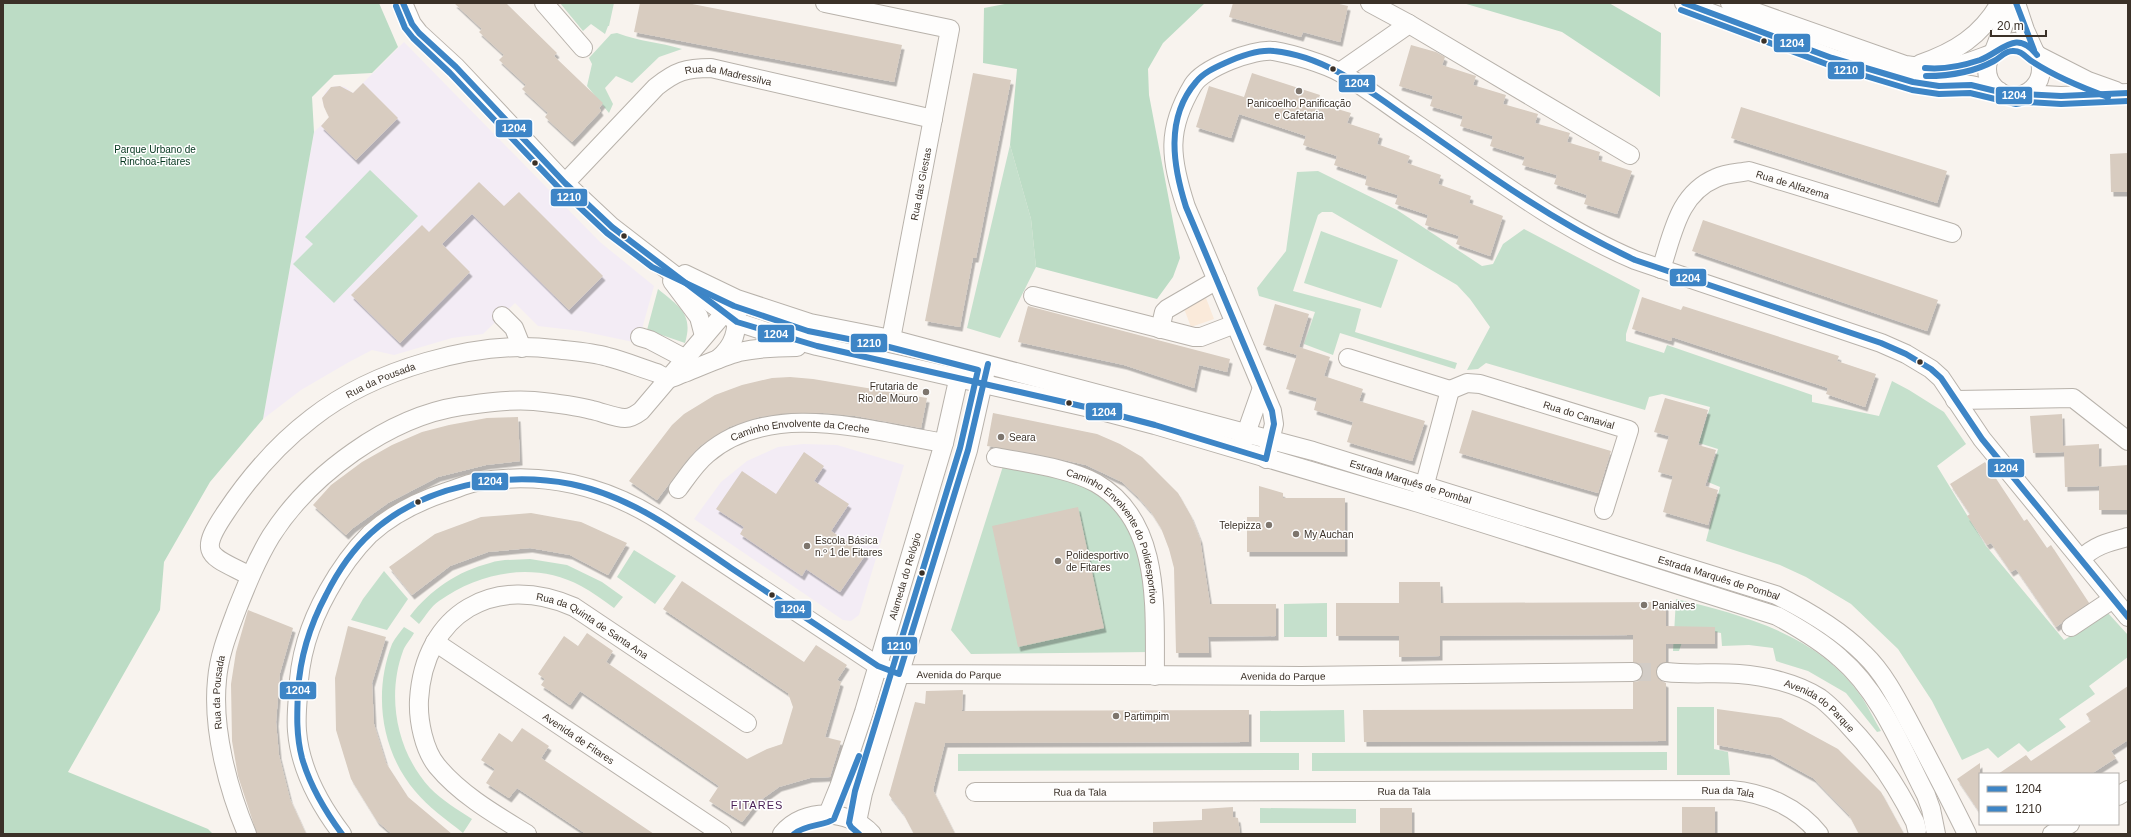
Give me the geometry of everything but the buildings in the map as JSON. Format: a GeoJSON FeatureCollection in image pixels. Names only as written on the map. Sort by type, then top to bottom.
{"type":"FeatureCollection","features":[{"type":"Feature","properties":{"kind":"street","name":"Estrada Marquês de Pombal"},"geometry":{"type":"LineString","coordinates":[[403,3],[412,24],[419,33],[456,67],[565,183],[612,227],[730,317],[774,334],[817,346],[959,378],[982,385],[1090,408],[1241,451],[1673,582],[1776,616],[1813,637],[1842,659],[1873,696],[1926,795],[1931,809],[1936,834]]}},
{"type":"Feature","properties":{"kind":"street"},"geometry":{"type":"LineString","coordinates":[[544,3],[583,48]]}},
{"type":"Feature","properties":{"kind":"street","name":"Rua das Giestas"},"geometry":{"type":"LineString","coordinates":[[825,3],[950,29],[892,339]]}},
{"type":"Feature","properties":{"kind":"street"},"geometry":{"type":"LineString","coordinates":[[1370,3],[1409,24],[1630,155]]}},
{"type":"Feature","properties":{"kind":"street"},"geometry":{"type":"LineString","coordinates":[[1684,3],[1832,58],[1895,78],[1927,85],[1971,85],[2011,95],[2024,94],[2066,96],[2125,93]]}},
{"type":"Feature","properties":{"kind":"street"},"geometry":{"type":"LineString","coordinates":[[1730,3],[1905,65],[1947,68],[1964,65],[1992,53],[2005,44],[2014,42],[2022,44],[2035,53],[2088,81],[2125,93]]}},
{"type":"Feature","properties":{"kind":"street"},"geometry":{"type":"LineString","coordinates":[[1914,66],[1942,56],[1971,39],[2000,3]]}},
{"type":"Feature","properties":{"kind":"street"},"geometry":{"type":"LineString","coordinates":[[1998,91],[1992,85],[1988,77],[1987,68],[2012,3]]}},
{"type":"Feature","properties":{"kind":"street"},"geometry":{"type":"LineString","coordinates":[[2016,3],[2024,30],[2041,66],[2040,74],[2032,89],[2024,94]]}},
{"type":"Feature","properties":{"kind":"street"},"geometry":{"type":"LineString","coordinates":[[1340,72],[1409,24]]}},
{"type":"Feature","properties":{"kind":"street"},"geometry":{"type":"LineString","coordinates":[[1266,459],[1272,439],[1274,424],[1272,411],[1177,180],[1172,151],[1174,128],[1184,101],[1196,81],[1220,64],[1272,50],[1340,72],[1522,196],[1599,245],[1661,269],[1881,343],[1900,351],[1931,369],[1941,378],[1982,439],[2128,617]]}},
{"type":"Feature","properties":{"kind":"street","name":"Rua da Madressilva"},"geometry":{"type":"LineString","coordinates":[[565,183],[656,87],[671,74],[690,68],[711,68],[933,119]]}},
{"type":"Feature","properties":{"kind":"street","name":"Rua de Alfazema"},"geometry":{"type":"LineString","coordinates":[[1661,269],[1680,210],[1696,188],[1717,177],[1749,171],[1952,234]]}},
{"type":"Feature","properties":{"kind":"street","name":"Estrada Marquês de Pombal"},"geometry":{"type":"LineString","coordinates":[[656,260],[737,299],[810,323],[892,339],[1272,439],[1425,484],[1514,515],[1776,595],[1808,611],[1844,636],[1865,655],[1883,677],[1903,710],[1967,834]]}},
{"type":"Feature","properties":{"kind":"street","name":"Estrada Marquês de Pombal"},"geometry":{"type":"LineString","coordinates":[[656,260],[699,317],[704,336]]}},
{"type":"Feature","properties":{"kind":"street"},"geometry":{"type":"LineString","coordinates":[[1160,329],[1164,312],[1167,309],[1217,280]]}},
{"type":"Feature","properties":{"kind":"street"},"geometry":{"type":"LineString","coordinates":[[1033,296],[1194,337],[1201,337],[1235,324]]}},
{"type":"Feature","properties":{"kind":"street"},"geometry":{"type":"LineString","coordinates":[[730,317],[737,299]]}},
{"type":"Feature","properties":{"kind":"street"},"geometry":{"type":"LineString","coordinates":[[502,316],[514,328],[522,348]]}},
{"type":"Feature","properties":{"kind":"street","name":"Rua da Pousada"},"geometry":{"type":"LineString","coordinates":[[247,834],[227,774],[220,740],[216,688],[220,655],[250,576],[272,535],[309,490],[339,463],[363,446],[395,428],[422,417],[459,406],[513,400],[564,404],[626,419],[642,412],[704,336],[730,317],[734,341],[728,351],[716,361]]}},
{"type":"Feature","properties":{"kind":"street"},"geometry":{"type":"LineString","coordinates":[[640,337],[650,340],[686,359]]}},
{"type":"Feature","properties":{"kind":"street","name":"Rua da Pousada"},"geometry":{"type":"LineString","coordinates":[[250,576],[212,555],[209,546],[211,538],[220,520],[249,479],[270,455],[313,417],[356,390],[406,368],[448,356],[491,349],[536,347],[608,356],[671,378],[739,352],[772,348],[817,346]]}},
{"type":"Feature","properties":{"kind":"street","name":"Alameda do Relógio"},"geometry":{"type":"LineString","coordinates":[[828,814],[839,787],[878,666],[944,443],[963,358]]}},
{"type":"Feature","properties":{"kind":"street"},"geometry":{"type":"LineString","coordinates":[[1348,358],[1450,390],[1419,504]]}},
{"type":"Feature","properties":{"kind":"street"},"geometry":{"type":"LineString","coordinates":[[857,822],[863,793],[968,450],[988,364]]}},
{"type":"Feature","properties":{"kind":"street","name":"Rua do Canavial"},"geometry":{"type":"LineString","coordinates":[[1450,390],[1467,383],[1480,384],[1629,430],[1604,510]]}},
{"type":"Feature","properties":{"kind":"street"},"geometry":{"type":"LineString","coordinates":[[1241,451],[1246,432],[1262,388]]}},
{"type":"Feature","properties":{"kind":"street"},"geometry":{"type":"LineString","coordinates":[[1955,400],[2028,397],[2074,398],[2128,440]]}},
{"type":"Feature","properties":{"kind":"street","name":"Caminho Envolvente da Creche"},"geometry":{"type":"LineString","coordinates":[[678,489],[702,459],[723,442],[742,433],[787,422],[831,424],[944,443]]}},
{"type":"Feature","properties":{"kind":"street","name":"Caminho Envolvente do Polidesportivo"},"geometry":{"type":"LineString","coordinates":[[996,457],[1067,472],[1095,483],[1118,501],[1133,519],[1148,555],[1154,594],[1155,676]]}},
{"type":"Feature","properties":{"kind":"street","name":"Avenida do Parque"},"geometry":{"type":"LineString","coordinates":[[342,834],[325,810],[315,791],[304,763],[297,732],[298,679],[301,658],[311,622],[338,573],[370,534],[388,520],[426,499],[476,483],[523,478],[576,484],[625,501],[657,519],[878,666],[899,674],[1301,676],[1633,672]]}},
{"type":"Feature","properties":{"kind":"street"},"geometry":{"type":"LineString","coordinates":[[2081,559],[2091,549],[2101,544],[2128,537]]}},
{"type":"Feature","properties":{"kind":"street","name":"Rua da Quinta de Santa Ana"},"geometry":{"type":"LineString","coordinates":[[527,834],[457,786],[437,766],[429,752],[420,725],[420,681],[435,642],[452,621],[465,610],[477,604],[508,594],[540,595],[574,607],[747,723]]}},
{"type":"Feature","properties":{"kind":"street"},"geometry":{"type":"LineString","coordinates":[[2071,627],[2113,599]]}},
{"type":"Feature","properties":{"kind":"street","name":"Avenida de Fitares"},"geometry":{"type":"LineString","coordinates":[[435,642],[722,834]]}},
{"type":"Feature","properties":{"kind":"street","name":"Avenida do Parque"},"geometry":{"type":"LineString","coordinates":[[1666,672],[1739,674],[1773,680],[1800,688],[1820,698],[1838,713],[1868,746],[1890,774],[1915,822],[1917,830]]}},
{"type":"Feature","properties":{"kind":"street","name":"Rua da Tala"},"geometry":{"type":"LineString","coordinates":[[975,792],[1731,790],[1752,792],[1768,796],[1800,816],[1819,834]]}},
{"type":"Feature","properties":{"kind":"street"},"geometry":{"type":"LineString","coordinates":[[2119,795],[2128,790]]}},
{"type":"Feature","properties":{"kind":"street"},"geometry":{"type":"LineString","coordinates":[[782,834],[796,822],[811,816],[828,814],[843,816],[857,822],[872,834]]}},
{"type":"Feature","properties":{"kind":"street"},"geometry":{"type":"LineString","coordinates":[[2052,834],[2068,825]]}},
{"type":"Feature","properties":{"kind":"shaded area"},"geometry":{"type":"Polygon","coordinates":[[[404,42],[600,242],[654,286],[638,343],[581,331],[538,326],[515,303],[483,334],[452,338],[394,355],[372,350],[301,390],[263,419],[314,132],[331,116],[324,107],[322,98],[327,90],[335,86],[345,87],[353,93],[404,42]]]}},
{"type":"Feature","properties":{"kind":"shaded area"},"geometry":{"type":"Polygon","coordinates":[[[1206,298],[1214,319],[1191,327],[1183,306],[1206,298]]]}},
{"type":"Feature","properties":{"kind":"shaded area","name":"Escola Básica n.º 1 de Fitares"},"geometry":{"type":"Polygon","coordinates":[[[803,444],[837,445],[904,465],[859,615],[851,621],[843,620],[694,519],[721,482],[747,461],[778,447],[803,444]]]}},
{"type":"Feature","properties":{"kind":"green space","name":"Parque Urbano de Rinchoa-Fitares"},"geometry":{"type":"Polygon","coordinates":[[[3,3],[379,3],[398,47],[372,73],[334,75],[312,97],[314,132],[263,419],[210,482],[164,562],[160,610],[68,772],[208,829],[213,834],[3,834],[3,3]]]}},
{"type":"Feature","properties":{"kind":"green space"},"geometry":{"type":"Polygon","coordinates":[[[560,3],[614,3],[609,26],[605,34],[591,24],[583,31],[560,3]]]}},
{"type":"Feature","properties":{"kind":"green space"},"geometry":{"type":"Polygon","coordinates":[[[1010,3],[1205,3],[1163,43],[1148,69],[1149,95],[1180,258],[1173,277],[1157,299],[1036,267],[1031,219],[1010,145],[1017,69],[983,63],[984,8],[1010,3]]]}},
{"type":"Feature","properties":{"kind":"green space"},"geometry":{"type":"Polygon","coordinates":[[[1463,3],[1609,3],[1661,33],[1660,97],[1562,32],[1463,3]]]}},
{"type":"Feature","properties":{"kind":"green space"},"geometry":{"type":"Polygon","coordinates":[[[617,33],[682,49],[659,57],[632,83],[616,76],[605,88],[613,104],[609,113],[587,86],[592,64],[589,58],[611,34],[617,33]]]}},
{"type":"Feature","properties":{"kind":"green space"},"geometry":{"type":"Polygon","coordinates":[[[1010,145],[1031,219],[1036,267],[1000,338],[967,328],[1010,145]]]}},
{"type":"Feature","properties":{"kind":"green space"},"geometry":{"type":"Polygon","coordinates":[[[370,170],[418,216],[334,303],[293,264],[313,244],[305,237],[370,170]]]}},
{"type":"Feature","properties":{"kind":"green space"},"geometry":{"type":"Polygon","coordinates":[[[1318,171],[1397,210],[1482,266],[1493,264],[1503,244],[1524,229],[1640,290],[1626,334],[1626,341],[1664,353],[1667,345],[1812,395],[1812,402],[1879,416],[1892,381],[1909,390],[1944,412],[1966,444],[1937,466],[1986,546],[2064,640],[2108,613],[2128,635],[2128,657],[2089,686],[2095,694],[2059,719],[2066,727],[2028,752],[2019,743],[1998,758],[1988,748],[1962,760],[1932,701],[1898,649],[1851,604],[1806,577],[1780,565],[1706,541],[1720,487],[1708,482],[1718,449],[1699,443],[1710,407],[1662,394],[1649,397],[1645,410],[1486,363],[1478,369],[1467,370],[1490,327],[1470,299],[1457,285],[1332,212],[1322,212],[1318,215],[1293,291],[1361,309],[1355,332],[1457,363],[1455,369],[1340,333],[1333,355],[1304,344],[1315,312],[1259,296],[1257,288],[1286,251],[1297,172],[1318,171]]]}},
{"type":"Feature","properties":{"kind":"green space"},"geometry":{"type":"Polygon","coordinates":[[[1321,231],[1398,260],[1381,308],[1304,283],[1321,231]]]}},
{"type":"Feature","properties":{"kind":"green space"},"geometry":{"type":"Polygon","coordinates":[[[658,289],[678,306],[686,317],[687,333],[685,343],[647,330],[658,289]]]}},
{"type":"Feature","properties":{"kind":"green space","name":"Polidesportivo de Fitares"},"geometry":{"type":"Polygon","coordinates":[[[1004,463],[1080,480],[1116,506],[1140,551],[1151,652],[971,654],[951,630],[1004,463]]]}},
{"type":"Feature","properties":{"kind":"green space"},"geometry":{"type":"Polygon","coordinates":[[[634,550],[676,576],[655,604],[617,577],[634,550]]]}},
{"type":"Feature","properties":{"kind":"green space"},"geometry":{"type":"Polygon","coordinates":[[[530,559],[567,565],[602,582],[623,597],[614,608],[585,588],[563,578],[526,572],[508,573],[472,583],[455,591],[436,603],[419,624],[410,616],[426,598],[456,576],[495,562],[530,559]]]}},
{"type":"Feature","properties":{"kind":"green space"},"geometry":{"type":"Polygon","coordinates":[[[384,571],[408,599],[387,630],[351,620],[363,599],[384,571]]]}},
{"type":"Feature","properties":{"kind":"green space"},"geometry":{"type":"Polygon","coordinates":[[[1676,599],[1702,605],[1754,621],[1780,631],[1804,644],[1826,659],[1846,677],[1863,699],[1881,731],[1877,732],[1846,693],[1808,671],[1776,661],[1773,648],[1749,645],[1722,646],[1721,633],[1715,632],[1715,627],[1687,627],[1679,651],[1673,651],[1676,599]]]}},
{"type":"Feature","properties":{"kind":"green space"},"geometry":{"type":"Polygon","coordinates":[[[1327,603],[1327,637],[1284,637],[1284,604],[1327,603]]]}},
{"type":"Feature","properties":{"kind":"green space"},"geometry":{"type":"Polygon","coordinates":[[[404,627],[414,633],[403,651],[395,687],[395,705],[402,741],[409,758],[430,788],[445,801],[472,819],[463,833],[432,808],[415,791],[403,775],[394,758],[388,740],[382,701],[383,682],[386,663],[392,644],[404,627]]]}},
{"type":"Feature","properties":{"kind":"green space"},"geometry":{"type":"Polygon","coordinates":[[[1677,707],[1714,707],[1714,749],[1728,752],[1730,775],[1677,775],[1677,707]]]}},
{"type":"Feature","properties":{"kind":"green space"},"geometry":{"type":"Polygon","coordinates":[[[1344,710],[1345,742],[1260,742],[1260,711],[1344,710]]]}},
{"type":"Feature","properties":{"kind":"green space"},"geometry":{"type":"Polygon","coordinates":[[[1667,752],[1667,770],[1312,771],[1312,753],[1667,752]]]}},
{"type":"Feature","properties":{"kind":"green space"},"geometry":{"type":"Polygon","coordinates":[[[1299,753],[1299,770],[958,771],[958,754],[1299,753]]]}},
{"type":"Feature","properties":{"kind":"green space"},"geometry":{"type":"Polygon","coordinates":[[[1260,808],[1356,809],[1356,823],[1260,823],[1260,808]]]}},
{"type":"Feature","properties":{"kind":"tunnel"},"geometry":{"type":"LineString","coordinates":[[1633,672],[1666,672]]}},
{"type":"Feature","properties":{"kind":"transit line","name":"1204"},"geometry":{"type":"LineString","coordinates":[[403,3],[412,24],[419,33],[456,67],[565,183],[612,227],[737,322],[817,346],[1090,408],[1155,425],[1266,459]]}},
{"type":"Feature","properties":{"kind":"transit line","name":"1204"},"geometry":{"type":"LineString","coordinates":[[1684,3],[1832,58],[1913,82],[1939,86],[1971,85],[2016,96],[2025,94],[2061,96],[2128,93]]}},
{"type":"Feature","properties":{"kind":"transit line","name":"1204"},"geometry":{"type":"LineString","coordinates":[[2016,3],[2034,50]]}},
{"type":"Feature","properties":{"kind":"transit line","name":"1210"},"geometry":{"type":"LineString","coordinates":[[396,6],[405,28],[413,38],[450,73],[559,188],[607,233],[652,267],[734,306],[808,331],[889,347],[978,370],[960,448],[855,791],[849,823],[851,827],[859,834]]}},
{"type":"Feature","properties":{"kind":"transit line","name":"1210"},"geometry":{"type":"LineString","coordinates":[[1681,10],[1829,65],[1912,90],[1939,94],[1970,93],[2016,104],[2026,102],[2061,104],[2128,101]]}},
{"type":"Feature","properties":{"kind":"transit line","name":"1204"},"geometry":{"type":"LineString","coordinates":[[1925,68],[1946,68],[1966,64],[1980,60],[2009,44],[2016,43],[2022,43],[2029,47],[2037,55]]}},
{"type":"Feature","properties":{"kind":"transit line","name":"1204"},"geometry":{"type":"LineString","coordinates":[[1266,459],[1274,424],[1272,411],[1186,207],[1181,191],[1175,159],[1174,143],[1180,111],[1186,96],[1196,82],[1205,73],[1237,58],[1255,52],[1274,51],[1310,59],[1327,66],[1359,84],[1530,202],[1564,223],[1635,260],[1881,343],[1906,354],[1931,369],[1941,378],[1982,439],[2128,617]]}},
{"type":"Feature","properties":{"kind":"transit line","name":"1210"},"geometry":{"type":"LineString","coordinates":[[1926,76],[1969,71],[1986,65],[2009,51],[2015,51],[2021,53],[2033,62],[2060,77],[2108,97]]}},
{"type":"Feature","properties":{"kind":"transit line","name":"1204"},"geometry":{"type":"LineString","coordinates":[[899,674],[968,450],[988,364]]}},
{"type":"Feature","properties":{"kind":"transit line","name":"1204"},"geometry":{"type":"LineString","coordinates":[[342,834],[324,807],[314,788],[305,768],[300,749],[297,724],[298,691],[301,666],[307,642],[320,606],[330,587],[340,570],[364,540],[392,517],[415,503],[440,493],[492,481],[519,479],[545,480],[571,484],[614,497],[635,507],[674,530],[878,666],[899,674]]}},
{"type":"Feature","properties":{"kind":"transit line","name":"1210"},"geometry":{"type":"LineString","coordinates":[[794,834],[804,828],[826,823],[834,819],[859,756]]}},
{"type":"Feature","properties":{"kind":"place","name":"Panicoelho Panificação e Cafetaria"},"geometry":{"type":"Point","coordinates":[1299,91]}},
{"type":"Feature","properties":{"kind":"place","name":"Frutaria de Rio de Mouro"},"geometry":{"type":"Point","coordinates":[926,392]}},
{"type":"Feature","properties":{"kind":"place","name":"Seara"},"geometry":{"type":"Point","coordinates":[1001,437]}},
{"type":"Feature","properties":{"kind":"place","name":"Telepizza"},"geometry":{"type":"Point","coordinates":[1269,525]}},
{"type":"Feature","properties":{"kind":"place","name":"My Auchan"},"geometry":{"type":"Point","coordinates":[1296,534]}},
{"type":"Feature","properties":{"kind":"place","name":"Escola Básica n.º 1 de Fitares"},"geometry":{"type":"Point","coordinates":[807,546]}},
{"type":"Feature","properties":{"kind":"place","name":"Polidesportivo de Fitares"},"geometry":{"type":"Point","coordinates":[1058,561]}},
{"type":"Feature","properties":{"kind":"place","name":"Panialves"},"geometry":{"type":"Point","coordinates":[1644,605]}},
{"type":"Feature","properties":{"kind":"place","name":"Partimpim"},"geometry":{"type":"Point","coordinates":[1116,716]}},
{"type":"Feature","properties":{"kind":"district","name":"FITARES"},"geometry":{"type":"Point","coordinates":[757,805]}}]}
